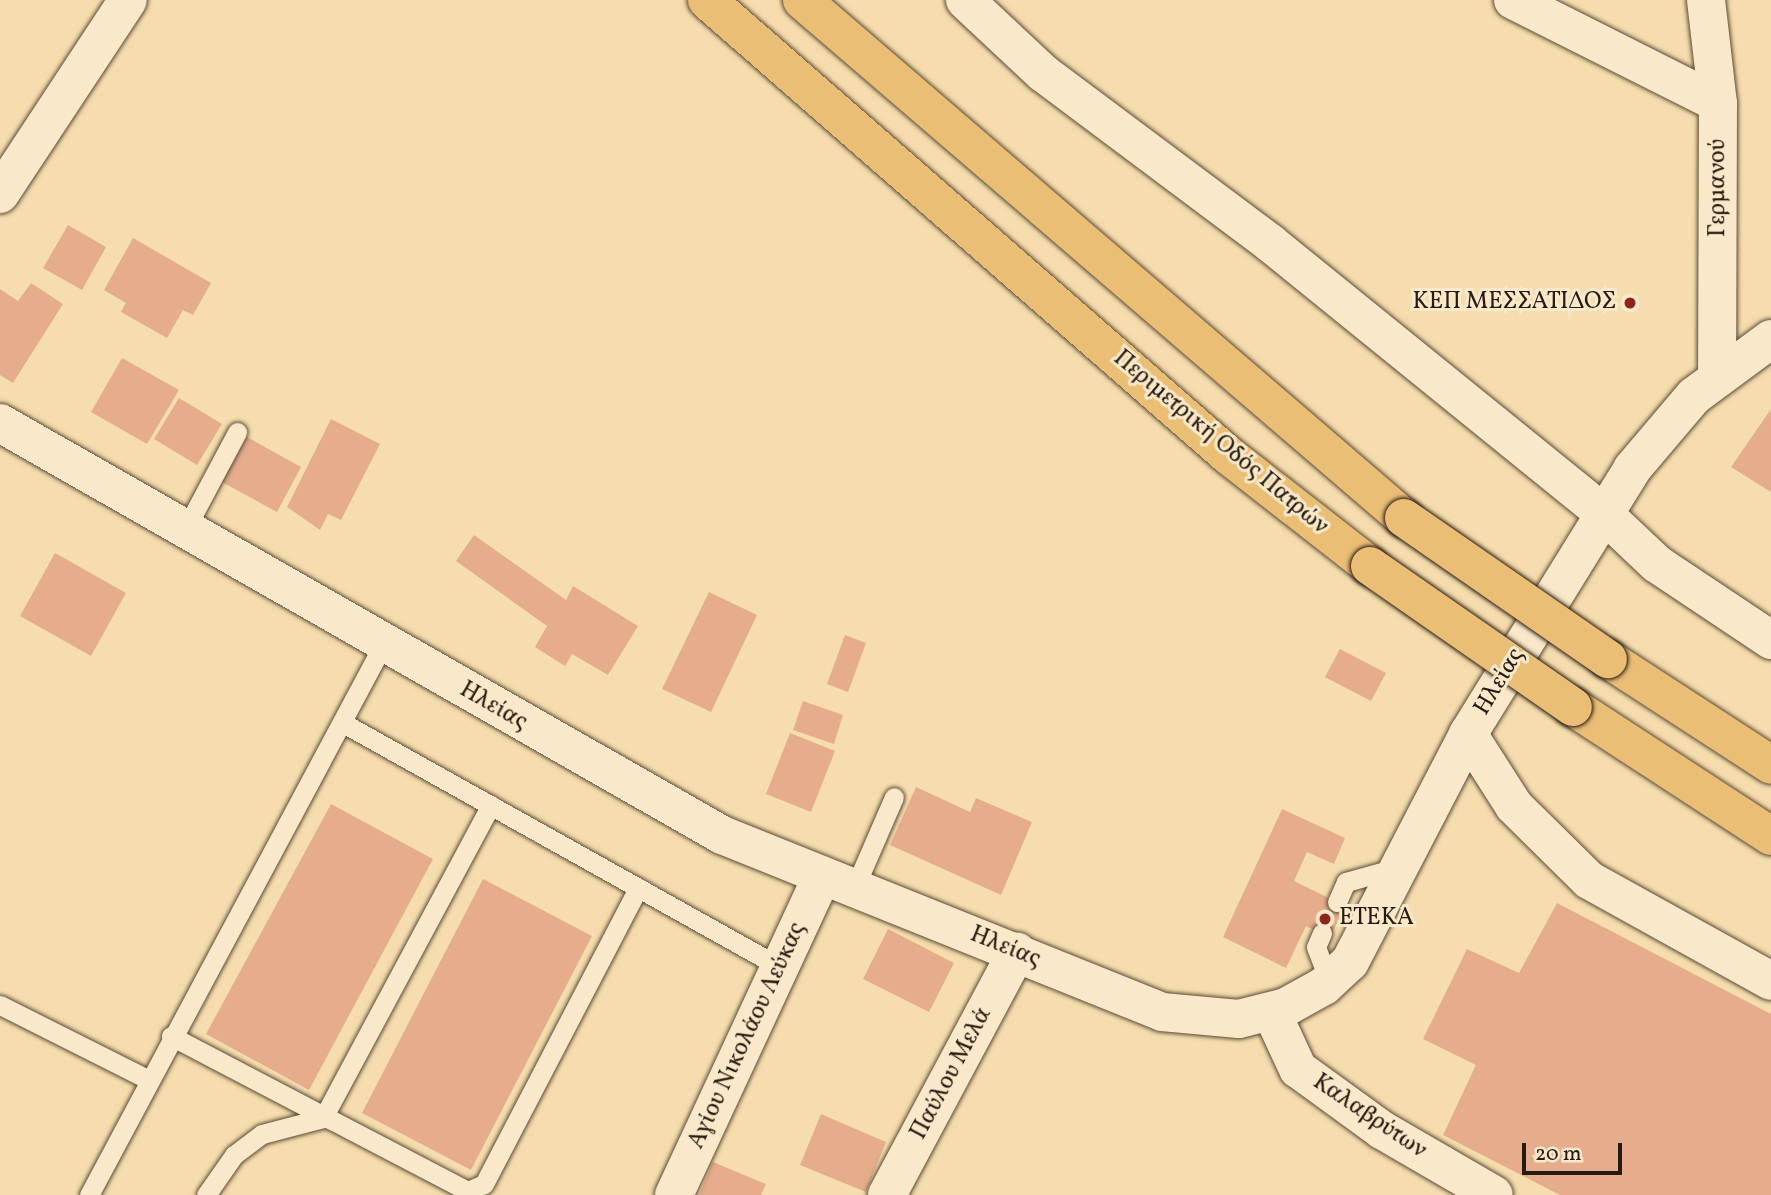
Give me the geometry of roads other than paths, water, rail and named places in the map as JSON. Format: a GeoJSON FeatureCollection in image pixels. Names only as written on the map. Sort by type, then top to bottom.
{"type":"FeatureCollection","features":[{"type":"Feature","properties":{"kind":"highway","name":"Περιμετρική Οδός Πατρών"},"geometry":{"type":"LineString","coordinates":[[707,0],[1228,455],[1370,566],[1573,707],[1771,836]]}},
{"type":"Feature","properties":{"kind":"highway"},"geometry":{"type":"LineString","coordinates":[[802,0],[1404,518],[1608,659],[1771,765]]}},
{"type":"Feature","properties":{"kind":"street"},"geometry":{"type":"LineString","coordinates":[[0,194],[128,0]]}},
{"type":"Feature","properties":{"kind":"street"},"geometry":{"type":"LineString","coordinates":[[964,0],[1043,73],[1270,243],[1603,513],[1657,564],[1771,640]]}},
{"type":"Feature","properties":{"kind":"street"},"geometry":{"type":"LineString","coordinates":[[1513,0],[1718,103]]}},
{"type":"Feature","properties":{"kind":"street","name":"Γερμανού"},"geometry":{"type":"LineString","coordinates":[[1706,0],[1718,103],[1717,376]]}},
{"type":"Feature","properties":{"kind":"street","name":"Ηλείας"},"geometry":{"type":"LineString","coordinates":[[0,423],[661,803],[838,883],[1017,952],[1162,1012],[1217,1019],[1272,1013],[1329,981],[1369,933],[1468,734],[1603,513],[1661,430],[1717,376],[1771,339]]}},
{"type":"Feature","properties":{"kind":"street"},"geometry":{"type":"LineString","coordinates":[[1468,734],[1514,806],[1589,880],[1771,981]]}},
{"type":"Feature","properties":{"kind":"street","name":"Αγίου Νικολάου Λεύκας"},"geometry":{"type":"LineString","coordinates":[[674,1195],[780,967],[838,883]]}},
{"type":"Feature","properties":{"kind":"street","name":"Παύλου Μελά"},"geometry":{"type":"LineString","coordinates":[[887,1195],[1017,952]]}},
{"type":"Feature","properties":{"kind":"street","name":"Καλαβρύτων"},"geometry":{"type":"LineString","coordinates":[[1272,1013],[1298,1069],[1382,1130],[1494,1195]]}},
{"type":"Feature","properties":{"kind":"lane"},"geometry":{"type":"LineString","coordinates":[[185,530],[237,432]]}},
{"type":"Feature","properties":{"kind":"lane"},"geometry":{"type":"LineString","coordinates":[[89,1195],[171,1036],[384,643]]}},
{"type":"Feature","properties":{"kind":"lane"},"geometry":{"type":"LineString","coordinates":[[343,723],[780,967]]}},
{"type":"Feature","properties":{"kind":"lane"},"geometry":{"type":"LineString","coordinates":[[838,883],[894,797]]}},
{"type":"Feature","properties":{"kind":"lane"},"geometry":{"type":"LineString","coordinates":[[206,1195],[234,1155],[262,1134],[323,1118],[491,805]]}},
{"type":"Feature","properties":{"kind":"lane"},"geometry":{"type":"LineString","coordinates":[[1337,902],[1346,882],[1403,865]]}},
{"type":"Feature","properties":{"kind":"lane"},"geometry":{"type":"LineString","coordinates":[[171,1036],[444,1183],[468,1191],[484,1184],[638,888]]}},
{"type":"Feature","properties":{"kind":"lane"},"geometry":{"type":"LineString","coordinates":[[1322,933],[1316,947],[1329,981]]}},
{"type":"Feature","properties":{"kind":"lane"},"geometry":{"type":"LineString","coordinates":[[0,1005],[149,1080]]}},
{"type":"Feature","properties":{"kind":"place","name":"ΚΕΠ ΜΕΣΣΑΤΙΔΟΣ"},"geometry":{"type":"Point","coordinates":[1630,303]}},
{"type":"Feature","properties":{"kind":"place","name":"ΕΤΕΚΑ"},"geometry":{"type":"Point","coordinates":[1325,919]}}]}
